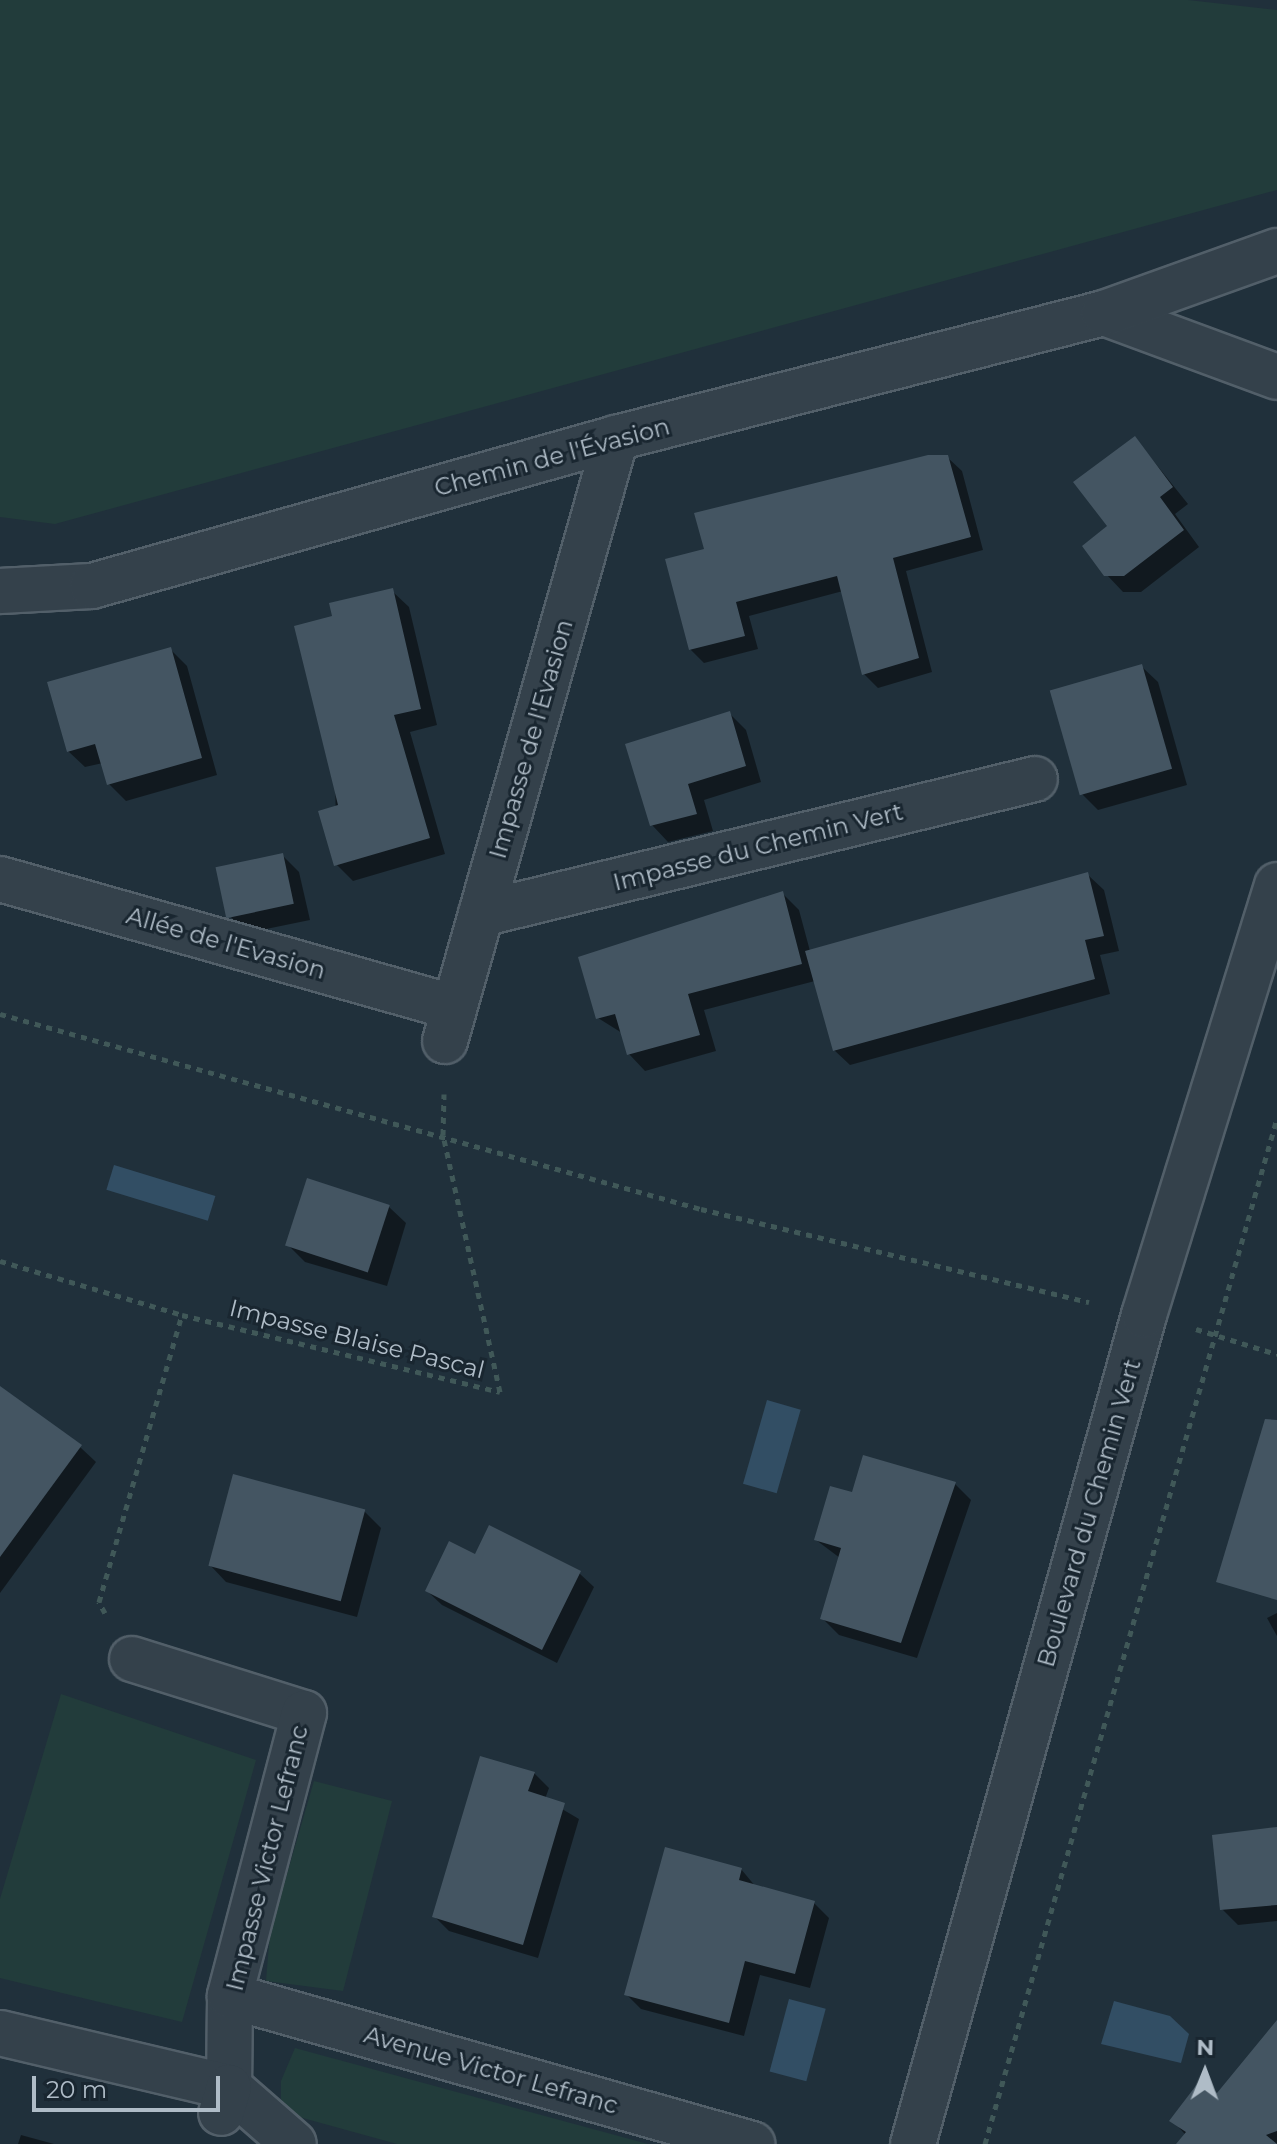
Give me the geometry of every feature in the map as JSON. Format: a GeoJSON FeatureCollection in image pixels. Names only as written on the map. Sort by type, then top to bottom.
{"type":"FeatureCollection","features":[{"type":"Feature","properties":{"kind":"street","name":"Chemin de l'Évasion"},"geometry":{"type":"LineString","coordinates":[[0,591],[92,586],[616,438],[1104,313],[1277,251]]}},
{"type":"Feature","properties":{"kind":"street"},"geometry":{"type":"LineString","coordinates":[[1104,313],[1277,377]]}},
{"type":"Feature","properties":{"kind":"street","name":"Impasse de l'Evasion"},"geometry":{"type":"LineString","coordinates":[[448,1024],[616,438]]}},
{"type":"Feature","properties":{"kind":"street","name":"Impasse du Chemin Vert"},"geometry":{"type":"LineString","coordinates":[[481,914],[1035,779]]}},
{"type":"Feature","properties":{"kind":"street","name":"Allée de l'Evasion"},"geometry":{"type":"LineString","coordinates":[[0,879],[448,1024]]}},
{"type":"Feature","properties":{"kind":"street","name":"Boulevard du Chemin Vert"},"geometry":{"type":"LineString","coordinates":[[913,2144],[1144,1315],[1277,885]]}},
{"type":"Feature","properties":{"kind":"street","name":"Impasse Victor Lefranc"},"geometry":{"type":"LineString","coordinates":[[132,1659],[304,1713],[230,1996],[224,2102]]}},
{"type":"Feature","properties":{"kind":"street","name":"Avenue Victor Lefranc"},"geometry":{"type":"LineString","coordinates":[[230,1996],[752,2144]]}},
{"type":"Feature","properties":{"kind":"street"},"geometry":{"type":"LineString","coordinates":[[0,2033],[224,2102],[294,2144]]}},
{"type":"Feature","properties":{"kind":"path"},"geometry":{"type":"LineString","coordinates":[[0,1014],[701,1209],[1144,1315],[1277,1354]]}},
{"type":"Feature","properties":{"kind":"path","name":"Impasse Blaise Pascal"},"geometry":{"type":"LineString","coordinates":[[0,1261],[182,1315],[500,1392],[443,1135],[448,1024]]}},
{"type":"Feature","properties":{"kind":"path"},"geometry":{"type":"LineString","coordinates":[[985,2144],[1213,1334],[1277,1118]]}},
{"type":"Feature","properties":{"kind":"path"},"geometry":{"type":"LineString","coordinates":[[132,1659],[99,1602],[182,1315]]}},
{"type":"Feature","properties":{"kind":"green space"},"geometry":{"type":"Polygon","coordinates":[[[0,0],[1188,0],[1277,10],[1277,190],[55,524],[0,517],[0,0]]]}},
{"type":"Feature","properties":{"kind":"green space"},"geometry":{"type":"Polygon","coordinates":[[[61,1694],[256,1760],[182,2022],[0,1978],[0,1899],[61,1694]]]}},
{"type":"Feature","properties":{"kind":"green space"},"geometry":{"type":"Polygon","coordinates":[[[314,1781],[392,1801],[343,1991],[266,1981],[270,1933],[314,1781]]]}},
{"type":"Feature","properties":{"kind":"green space"},"geometry":{"type":"Polygon","coordinates":[[[295,2048],[648,2144],[397,2144],[292,2115],[281,2099],[281,2081],[295,2048]]]}},
{"type":"Feature","properties":{"kind":"water"},"geometry":{"type":"Polygon","coordinates":[[[114,1165],[215,1196],[208,1221],[106,1190],[114,1165]]]}},
{"type":"Feature","properties":{"kind":"water"},"geometry":{"type":"Polygon","coordinates":[[[767,1400],[801,1410],[777,1493],[743,1484],[767,1400]]]}},
{"type":"Feature","properties":{"kind":"water"},"geometry":{"type":"Polygon","coordinates":[[[789,1999],[826,2009],[806,2081],[770,2071],[789,1999]]]}},
{"type":"Feature","properties":{"kind":"water"},"geometry":{"type":"Polygon","coordinates":[[[1114,2001],[1170,2016],[1189,2034],[1181,2063],[1101,2044],[1114,2001]]]}},
{"type":"Feature","properties":{"kind":"building"},"geometry":{"type":"Polygon","coordinates":[[[1135,436],[1173,487],[1160,497],[1184,530],[1124,576],[1104,576],[1082,546],[1107,526],[1073,482],[1135,436]]]}},
{"type":"Feature","properties":{"kind":"building"},"geometry":{"type":"Polygon","coordinates":[[[928,455],[948,455],[971,537],[893,558],[919,658],[862,675],[837,576],[736,602],[745,636],[689,650],[665,559],[704,549],[694,513],[928,455]]]}},
{"type":"Feature","properties":{"kind":"building"},"geometry":{"type":"Polygon","coordinates":[[[393,588],[421,709],[394,715],[430,838],[334,866],[318,811],[338,805],[294,626],[332,616],[329,603],[393,588]]]}},
{"type":"Feature","properties":{"kind":"building"},"geometry":{"type":"Polygon","coordinates":[[[171,647],[202,758],[107,785],[95,744],[67,752],[47,682],[171,647]]]}},
{"type":"Feature","properties":{"kind":"building"},"geometry":{"type":"Polygon","coordinates":[[[1142,664],[1172,769],[1080,795],[1050,690],[1142,664]]]}},
{"type":"Feature","properties":{"kind":"building"},"geometry":{"type":"Polygon","coordinates":[[[730,711],[746,766],[688,784],[697,814],[650,826],[625,744],[730,711]]]}},
{"type":"Feature","properties":{"kind":"building"},"geometry":{"type":"Polygon","coordinates":[[[283,853],[294,904],[226,918],[216,867],[283,853]]]}},
{"type":"Feature","properties":{"kind":"building"},"geometry":{"type":"Polygon","coordinates":[[[1088,872],[1104,936],[1085,940],[1095,979],[833,1051],[805,951],[1088,872]]]}},
{"type":"Feature","properties":{"kind":"building"},"geometry":{"type":"Polygon","coordinates":[[[783,891],[802,964],[688,994],[700,1035],[627,1055],[615,1014],[596,1019],[578,957],[783,891]]]}},
{"type":"Feature","properties":{"kind":"building"},"geometry":{"type":"Polygon","coordinates":[[[307,1178],[390,1205],[368,1272],[285,1246],[307,1178]]]}},
{"type":"Feature","properties":{"kind":"building"},"geometry":{"type":"Polygon","coordinates":[[[0,1386],[82,1445],[0,1557],[0,1386]]]}},
{"type":"Feature","properties":{"kind":"building"},"geometry":{"type":"Polygon","coordinates":[[[1265,1419],[1277,1420],[1277,1600],[1216,1582],[1265,1419]]]}},
{"type":"Feature","properties":{"kind":"building"},"geometry":{"type":"Polygon","coordinates":[[[863,1455],[956,1482],[901,1643],[820,1619],[841,1548],[814,1540],[830,1486],[852,1492],[863,1455]]]}},
{"type":"Feature","properties":{"kind":"building"},"geometry":{"type":"Polygon","coordinates":[[[233,1474],[365,1509],[341,1601],[208,1566],[233,1474]]]}},
{"type":"Feature","properties":{"kind":"building"},"geometry":{"type":"Polygon","coordinates":[[[489,1525],[581,1571],[542,1650],[425,1591],[449,1541],[475,1554],[489,1525]]]}},
{"type":"Feature","properties":{"kind":"building"},"geometry":{"type":"Polygon","coordinates":[[[480,1756],[535,1772],[528,1791],[565,1803],[523,1945],[432,1917],[480,1756]]]}},
{"type":"Feature","properties":{"kind":"building"},"geometry":{"type":"Polygon","coordinates":[[[1277,1827],[1277,1905],[1220,1910],[1212,1835],[1277,1827]]]}},
{"type":"Feature","properties":{"kind":"building"},"geometry":{"type":"Polygon","coordinates":[[[665,1847],[742,1868],[739,1880],[815,1901],[795,1974],[745,1961],[729,2023],[624,1995],[665,1847]]]}},
{"type":"Feature","properties":{"kind":"building"},"geometry":{"type":"Polygon","coordinates":[[[1277,2020],[1277,2131],[1266,2135],[1277,2144],[1176,2144],[1186,2132],[1169,2121],[1201,2079],[1217,2093],[1277,2020]]]}}]}
